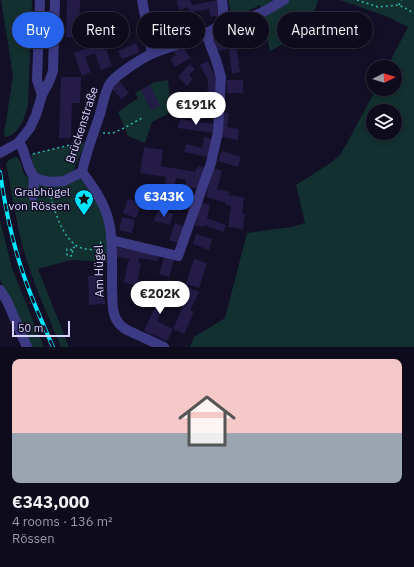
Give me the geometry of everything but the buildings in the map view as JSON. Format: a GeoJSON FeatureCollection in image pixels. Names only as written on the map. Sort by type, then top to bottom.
{"type":"FeatureCollection","features":[{"type":"Feature","properties":{"kind":"street"},"geometry":{"type":"LineString","coordinates":[[40,0],[37,80],[42,95]]}},
{"type":"Feature","properties":{"kind":"street"},"geometry":{"type":"LineString","coordinates":[[0,153],[15,145],[30,128],[42,95],[53,71],[55,0]]}},
{"type":"Feature","properties":{"kind":"street"},"geometry":{"type":"LineString","coordinates":[[142,0],[152,53]]}},
{"type":"Feature","properties":{"kind":"street"},"geometry":{"type":"LineString","coordinates":[[206,34],[221,23],[224,9],[222,0]]}},
{"type":"Feature","properties":{"kind":"street"},"geometry":{"type":"LineString","coordinates":[[206,34],[217,34],[229,30],[284,0]]}},
{"type":"Feature","properties":{"kind":"street"},"geometry":{"type":"LineString","coordinates":[[111,240],[178,256],[211,164],[218,132],[221,77],[206,34]]}},
{"type":"Feature","properties":{"kind":"street","name":"Brückenstraße"},"geometry":{"type":"LineString","coordinates":[[34,177],[48,182],[64,181],[82,172],[108,86],[112,81],[152,53],[206,34]]}},
{"type":"Feature","properties":{"kind":"street"},"geometry":{"type":"LineString","coordinates":[[15,145],[22,147],[29,168],[34,177],[33,196]]}},
{"type":"Feature","properties":{"kind":"street","name":"Am Hügel"},"geometry":{"type":"LineString","coordinates":[[82,172],[101,201],[110,226],[113,309],[118,322],[127,330],[164,347]]}},
{"type":"Feature","properties":{"kind":"street"},"geometry":{"type":"LineString","coordinates":[[0,290],[27,347]]}},
{"type":"Feature","properties":{"kind":"path"},"geometry":{"type":"LineString","coordinates":[[357,0],[378,7],[399,5],[414,13]]}},
{"type":"Feature","properties":{"kind":"path"},"geometry":{"type":"LineString","coordinates":[[399,5],[401,0]]}},
{"type":"Feature","properties":{"kind":"path"},"geometry":{"type":"LineString","coordinates":[[25,156],[92,137],[113,133],[142,118]]}},
{"type":"Feature","properties":{"kind":"path"},"geometry":{"type":"LineString","coordinates":[[48,182],[56,214],[62,229],[70,240],[76,245],[85,249],[98,250],[101,242],[111,240]]}},
{"type":"Feature","properties":{"kind":"path"},"geometry":{"type":"LineString","coordinates":[[72,250],[76,245]]}},
{"type":"Feature","properties":{"kind":"green space"},"geometry":{"type":"Polygon","coordinates":[[[1,0],[32,0],[32,12],[12,12],[12,48],[30,48],[28,104],[25,116],[17,130],[12,135],[5,137],[4,134],[13,76],[1,0]]]}},
{"type":"Feature","properties":{"kind":"green space"},"geometry":{"type":"Polygon","coordinates":[[[228,0],[318,0],[314,12],[277,12],[277,47],[270,51],[269,12],[262,12],[260,5],[246,12],[231,12],[228,0]]]}},
{"type":"Feature","properties":{"kind":"green space"},"geometry":{"type":"Polygon","coordinates":[[[340,0],[414,0],[414,347],[190,347],[194,337],[225,318],[247,233],[291,227],[305,223],[296,185],[329,164],[340,155],[366,108],[366,140],[402,140],[402,104],[368,104],[372,96],[402,96],[402,60],[391,60],[408,27],[386,16],[340,0]]]}},
{"type":"Feature","properties":{"kind":"green space"},"geometry":{"type":"Polygon","coordinates":[[[168,80],[171,112],[152,122],[145,143],[128,136],[118,112],[138,98],[135,93],[155,82],[168,80]]]}},
{"type":"Feature","properties":{"kind":"green space"},"geometry":{"type":"Polygon","coordinates":[[[85,142],[74,170],[90,191],[103,214],[107,231],[107,262],[71,260],[38,269],[69,347],[61,347],[35,285],[24,252],[6,164],[11,159],[17,157],[26,177],[37,172],[33,166],[31,154],[85,142]]]}},
{"type":"Feature","properties":{"kind":"green space"},"geometry":{"type":"Polygon","coordinates":[[[0,220],[12,268],[44,347],[30,347],[2,284],[0,278],[0,220]]]}},
{"type":"Feature","properties":{"kind":"railway"},"geometry":{"type":"LineString","coordinates":[[0,172],[9,224],[16,250],[27,285],[53,347]]}},
{"type":"Feature","properties":{"kind":"place","name":"Grabhügel von Rössen"},"geometry":{"type":"Point","coordinates":[84,216]}}]}
